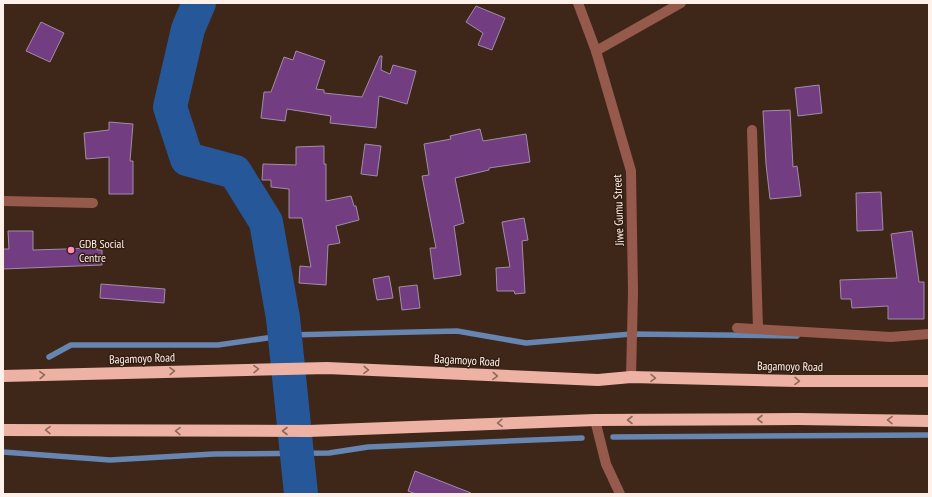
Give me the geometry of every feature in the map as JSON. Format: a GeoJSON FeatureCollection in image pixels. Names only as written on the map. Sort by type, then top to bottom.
{"type":"FeatureCollection","features":[{"type":"Feature","properties":{"kind":"highway","name":"Bagamoyo Road"},"geometry":{"type":"LineString","coordinates":[[3,376],[327,368],[598,380],[631,377],[798,381],[929,381]]}},
{"type":"Feature","properties":{"kind":"highway"},"geometry":{"type":"LineString","coordinates":[[3,430],[217,432],[324,431],[595,420],[798,419],[929,421]]}},
{"type":"Feature","properties":{"kind":"street"},"geometry":{"type":"LineString","coordinates":[[569,3],[579,5]]}},
{"type":"Feature","properties":{"kind":"street"},"geometry":{"type":"LineString","coordinates":[[596,51],[681,3]]}},
{"type":"Feature","properties":{"kind":"street","name":"Jiwe Gumu Street"},"geometry":{"type":"LineString","coordinates":[[579,5],[596,51],[631,171],[633,292],[631,377]]}},
{"type":"Feature","properties":{"kind":"street"},"geometry":{"type":"LineString","coordinates":[[752,130],[758,328]]}},
{"type":"Feature","properties":{"kind":"street"},"geometry":{"type":"LineString","coordinates":[[3,201],[92,203]]}},
{"type":"Feature","properties":{"kind":"street"},"geometry":{"type":"LineString","coordinates":[[737,328],[758,328],[891,337],[929,334]]}},
{"type":"Feature","properties":{"kind":"street"},"geometry":{"type":"LineString","coordinates":[[595,420],[606,464],[620,494]]}},
{"type":"Feature","properties":{"kind":"building"},"geometry":{"type":"Polygon","coordinates":[[[476,6],[505,18],[492,50],[478,45],[483,33],[466,22],[476,6]]]}},
{"type":"Feature","properties":{"kind":"building"},"geometry":{"type":"Polygon","coordinates":[[[41,22],[64,33],[50,62],[26,51],[41,22]]]}},
{"type":"Feature","properties":{"kind":"building"},"geometry":{"type":"Polygon","coordinates":[[[296,51],[325,61],[316,89],[324,90],[324,93],[362,97],[380,56],[382,56],[381,70],[390,74],[393,65],[416,71],[407,104],[379,96],[376,128],[330,123],[331,116],[287,109],[285,121],[261,118],[264,92],[271,92],[284,57],[293,60],[296,51]]]}},
{"type":"Feature","properties":{"kind":"building"},"geometry":{"type":"Polygon","coordinates":[[[819,85],[822,113],[798,116],[795,88],[819,85]]]}},
{"type":"Feature","properties":{"kind":"building"},"geometry":{"type":"Polygon","coordinates":[[[790,110],[793,167],[797,166],[801,196],[770,199],[766,164],[763,111],[790,110]]]}},
{"type":"Feature","properties":{"kind":"building"},"geometry":{"type":"Polygon","coordinates":[[[109,122],[133,124],[130,161],[133,161],[133,194],[109,194],[109,157],[86,159],[84,133],[109,130],[109,122]]]}},
{"type":"Feature","properties":{"kind":"building"},"geometry":{"type":"Polygon","coordinates":[[[480,129],[483,141],[526,134],[530,162],[489,168],[489,170],[455,178],[464,223],[454,226],[461,275],[434,279],[430,248],[436,248],[422,176],[429,175],[424,144],[451,139],[450,136],[480,129]]]}},
{"type":"Feature","properties":{"kind":"building"},"geometry":{"type":"Polygon","coordinates":[[[365,144],[381,146],[377,176],[361,174],[365,144]]]}},
{"type":"Feature","properties":{"kind":"building"},"geometry":{"type":"Polygon","coordinates":[[[324,146],[324,164],[326,164],[326,201],[351,196],[354,206],[356,206],[359,220],[336,226],[340,243],[328,245],[326,285],[299,283],[300,266],[311,267],[302,218],[289,218],[289,189],[271,187],[271,180],[262,180],[263,164],[296,165],[296,147],[324,146]]]}},
{"type":"Feature","properties":{"kind":"building"},"geometry":{"type":"Polygon","coordinates":[[[881,192],[883,230],[857,231],[856,193],[881,192]]]}},
{"type":"Feature","properties":{"kind":"building"},"geometry":{"type":"Polygon","coordinates":[[[524,218],[528,240],[522,241],[525,293],[515,294],[514,291],[497,291],[496,268],[510,267],[502,222],[524,218]]]}},
{"type":"Feature","properties":{"kind":"building","name":"GDB Social Centre"},"geometry":{"type":"Polygon","coordinates":[[[8,231],[33,231],[33,250],[97,248],[97,250],[102,250],[102,265],[3,269],[3,249],[9,249],[8,231]]]}},
{"type":"Feature","properties":{"kind":"building"},"geometry":{"type":"Polygon","coordinates":[[[912,231],[919,282],[924,282],[924,319],[888,319],[888,306],[852,308],[851,299],[841,299],[840,280],[897,278],[891,234],[912,231]]]}},
{"type":"Feature","properties":{"kind":"building"},"geometry":{"type":"Polygon","coordinates":[[[389,276],[393,298],[377,300],[373,279],[389,276]]]}},
{"type":"Feature","properties":{"kind":"building"},"geometry":{"type":"Polygon","coordinates":[[[101,284],[165,289],[164,303],[100,298],[101,284]]]}},
{"type":"Feature","properties":{"kind":"building"},"geometry":{"type":"Polygon","coordinates":[[[417,285],[420,308],[402,310],[399,287],[417,285]]]}},
{"type":"Feature","properties":{"kind":"building"},"geometry":{"type":"Polygon","coordinates":[[[415,471],[471,493],[416,494],[408,491],[415,471]]]}},
{"type":"Feature","properties":{"kind":"waterway"},"geometry":{"type":"LineString","coordinates":[[199,3],[188,29],[170,107],[187,159],[235,172],[266,222],[283,318],[301,494]]}},
{"type":"Feature","properties":{"kind":"waterway"},"geometry":{"type":"LineString","coordinates":[[49,357],[71,345],[218,345],[288,335],[457,331],[526,343],[631,334],[797,336]]}},
{"type":"Feature","properties":{"kind":"waterway"},"geometry":{"type":"LineString","coordinates":[[613,437],[929,435]]}},
{"type":"Feature","properties":{"kind":"waterway"},"geometry":{"type":"LineString","coordinates":[[3,452],[110,460],[214,454],[329,453],[368,447],[582,438]]}},
{"type":"Feature","properties":{"kind":"place","name":"GDB Social Centre"},"geometry":{"type":"Point","coordinates":[71,250]}}]}
